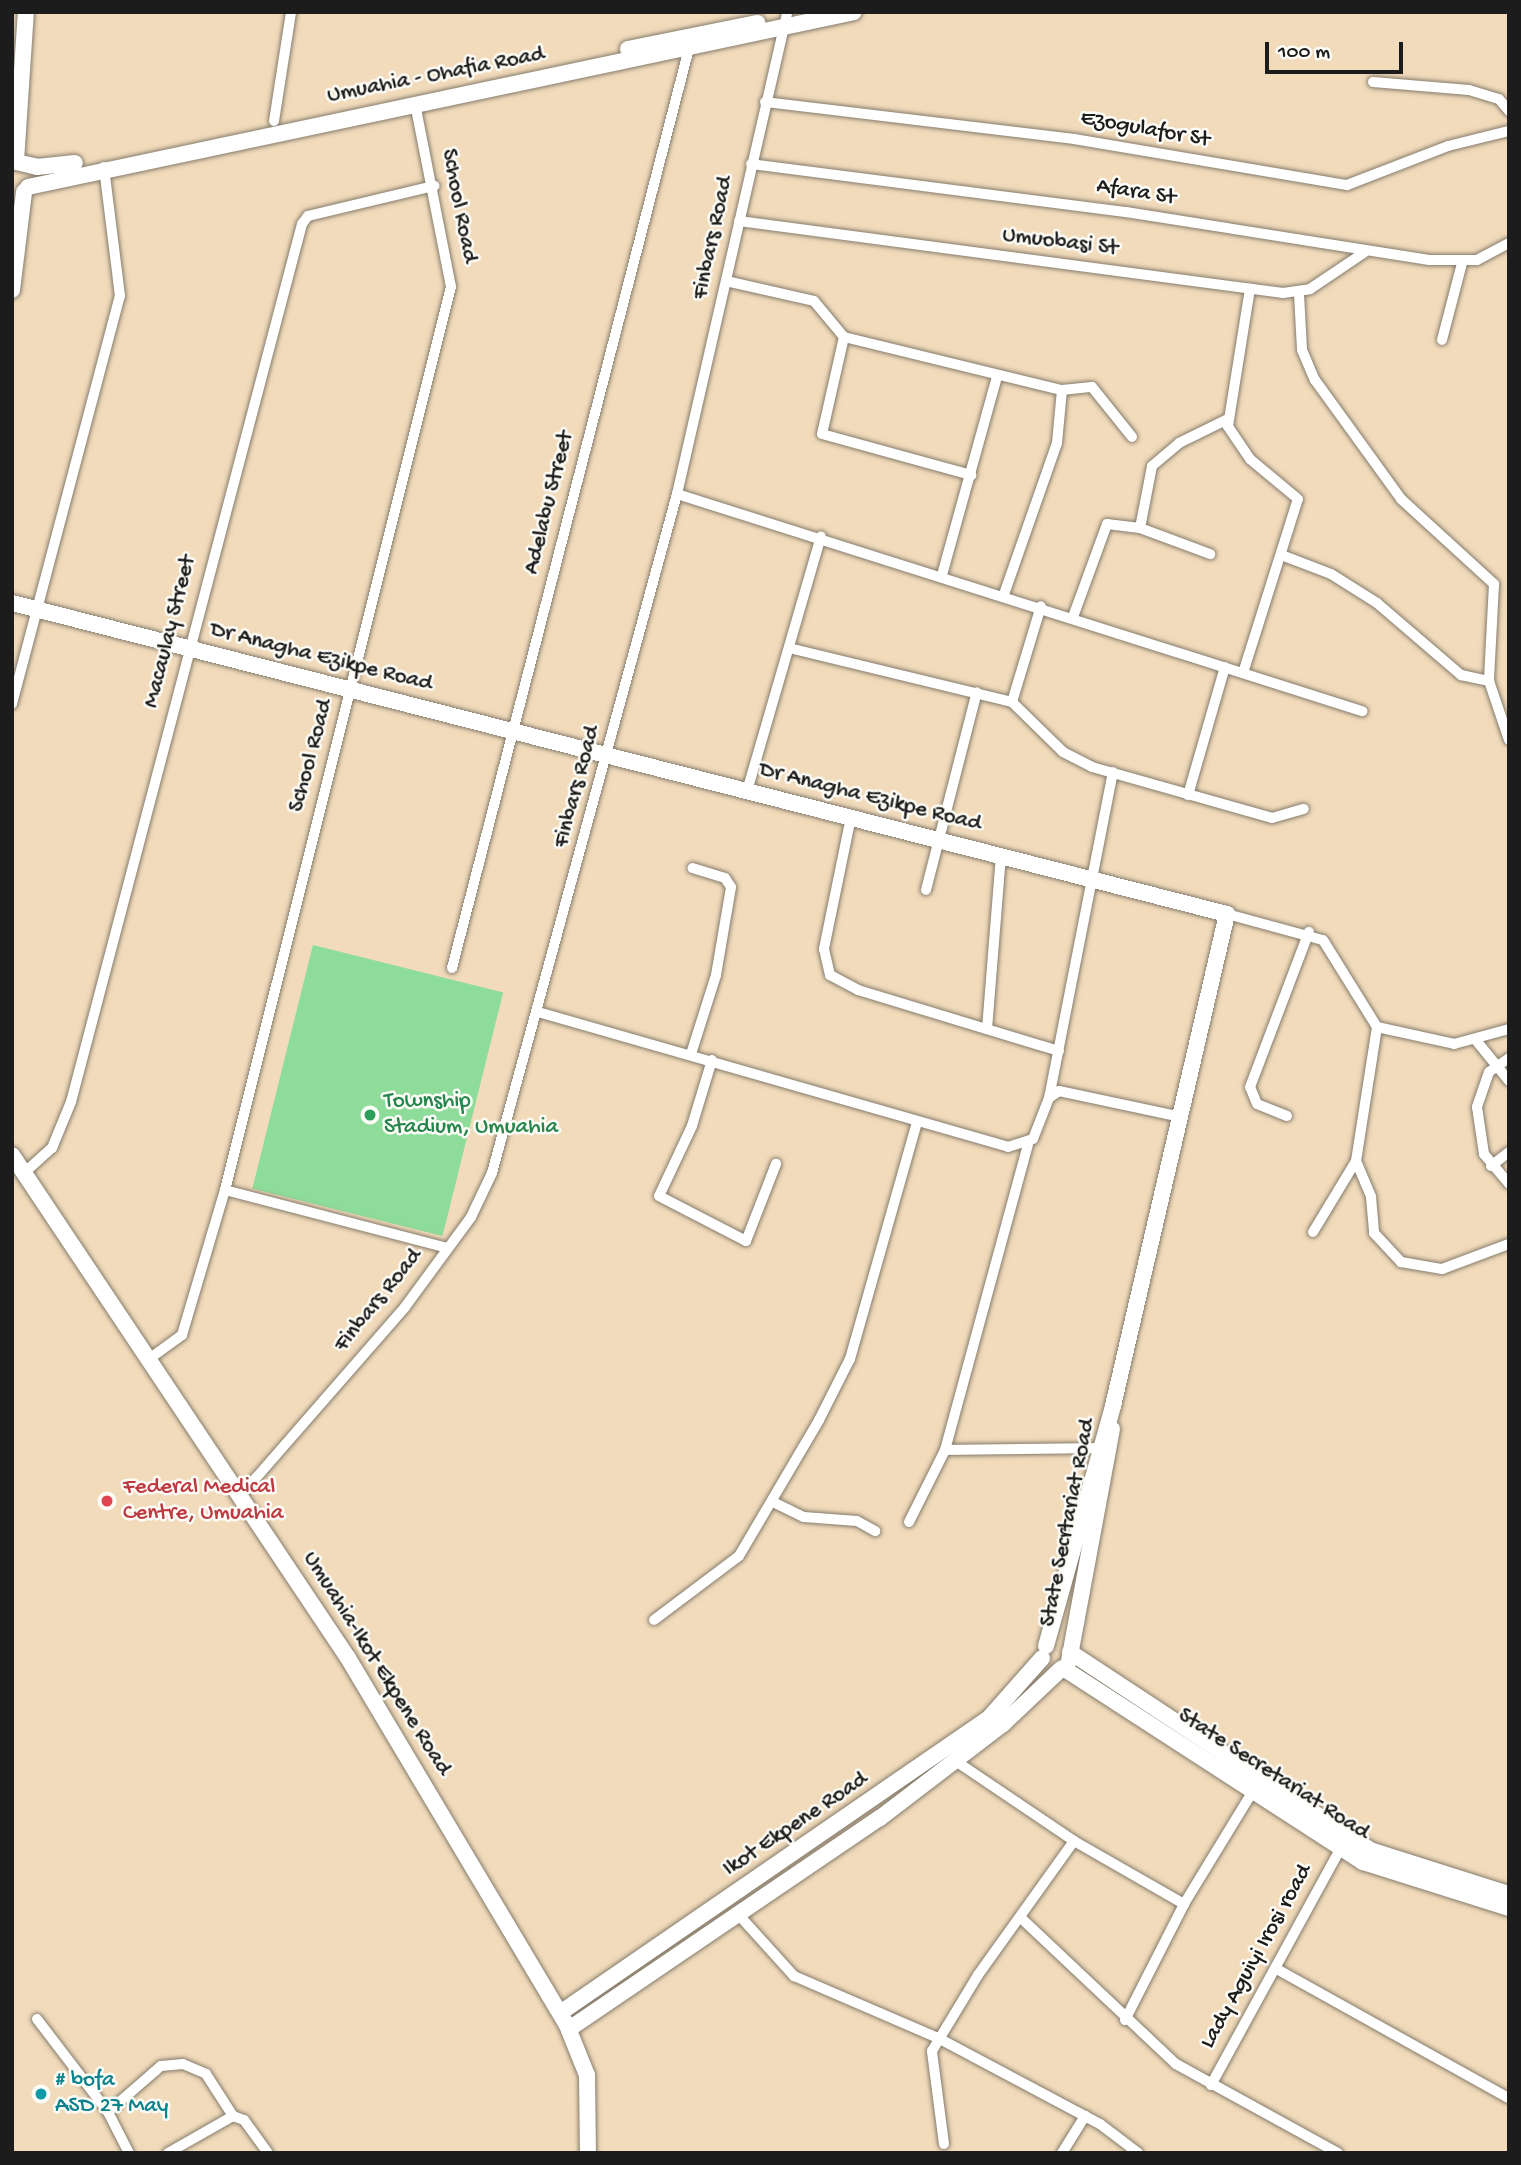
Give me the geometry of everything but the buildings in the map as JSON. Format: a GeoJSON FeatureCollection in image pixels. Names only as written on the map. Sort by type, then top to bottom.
{"type":"FeatureCollection","features":[{"type":"Feature","properties":{"kind":"street"},"geometry":{"type":"LineString","coordinates":[[12,63],[18,12]]}},
{"type":"Feature","properties":{"kind":"street"},"geometry":{"type":"LineString","coordinates":[[12,290],[21,192],[17,162],[26,12]]}},
{"type":"Feature","properties":{"kind":"street"},"geometry":{"type":"LineString","coordinates":[[274,121],[290,12]]}},
{"type":"Feature","properties":{"kind":"street","name":"Umuahia - Ohafia Road"},"geometry":{"type":"LineString","coordinates":[[21,192],[104,167],[689,48],[810,12]]}},
{"type":"Feature","properties":{"kind":"street","name":"Umuahia - Ohafia Road"},"geometry":{"type":"LineString","coordinates":[[17,162],[65,165],[785,19],[854,12]]}},
{"type":"Feature","properties":{"kind":"street","name":"Finbars Road"},"geometry":{"type":"LineString","coordinates":[[242,1494],[404,1307],[448,1248],[492,1173],[609,756],[677,494],[785,19]]}},
{"type":"Feature","properties":{"kind":"street","name":"Adelabu Street"},"geometry":{"type":"LineString","coordinates":[[452,968],[689,48]]}},
{"type":"Feature","properties":{"kind":"street"},"geometry":{"type":"LineString","coordinates":[[1373,82],[1469,90],[1499,99],[1509,111]]}},
{"type":"Feature","properties":{"kind":"street","name":"Ezogulafor St"},"geometry":{"type":"LineString","coordinates":[[765,102],[1074,138],[1337,184],[1509,131]]}},
{"type":"Feature","properties":{"kind":"street","name":"School Road"},"geometry":{"type":"LineString","coordinates":[[149,1359],[182,1335],[225,1190],[451,287],[435,186],[415,103]]}},
{"type":"Feature","properties":{"kind":"street","name":"Afara St"},"geometry":{"type":"LineString","coordinates":[[751,164],[1126,212],[1365,252],[1462,263],[1509,243]]}},
{"type":"Feature","properties":{"kind":"street"},"geometry":{"type":"LineString","coordinates":[[12,704],[120,296],[104,167]]}},
{"type":"Feature","properties":{"kind":"street","name":"Macaulay Street"},"geometry":{"type":"LineString","coordinates":[[24,1174],[52,1148],[71,1102],[304,219],[435,186]]}},
{"type":"Feature","properties":{"kind":"street","name":"Umuobasi St"},"geometry":{"type":"LineString","coordinates":[[739,221],[1299,294]]}},
{"type":"Feature","properties":{"kind":"street"},"geometry":{"type":"LineString","coordinates":[[1365,252],[1299,294],[1302,350],[1315,380],[1402,499],[1494,584],[1489,681],[1509,740]]}},
{"type":"Feature","properties":{"kind":"street"},"geometry":{"type":"LineString","coordinates":[[1442,340],[1462,263]]}},
{"type":"Feature","properties":{"kind":"street"},"geometry":{"type":"LineString","coordinates":[[726,281],[814,301],[845,337],[997,377],[1062,390],[1092,387],[1132,437]]}},
{"type":"Feature","properties":{"kind":"street"},"geometry":{"type":"LineString","coordinates":[[1242,673],[1283,556],[1298,499],[1250,459],[1228,419],[1250,289]]}},
{"type":"Feature","properties":{"kind":"street"},"geometry":{"type":"LineString","coordinates":[[845,337],[822,434],[971,475]]}},
{"type":"Feature","properties":{"kind":"street"},"geometry":{"type":"LineString","coordinates":[[942,575],[997,377]]}},
{"type":"Feature","properties":{"kind":"street"},"geometry":{"type":"LineString","coordinates":[[1004,594],[1057,443],[1062,390]]}},
{"type":"Feature","properties":{"kind":"street"},"geometry":{"type":"LineString","coordinates":[[1140,528],[1152,466],[1179,443],[1228,419]]}},
{"type":"Feature","properties":{"kind":"street"},"geometry":{"type":"LineString","coordinates":[[677,494],[1004,594],[1362,711]]}},
{"type":"Feature","properties":{"kind":"street"},"geometry":{"type":"LineString","coordinates":[[1073,617],[1101,527],[1140,528],[1210,554]]}},
{"type":"Feature","properties":{"kind":"street"},"geometry":{"type":"LineString","coordinates":[[747,791],[821,537]]}},
{"type":"Feature","properties":{"kind":"street"},"geometry":{"type":"LineString","coordinates":[[1283,556],[1331,574],[1461,675],[1489,681]]}},
{"type":"Feature","properties":{"kind":"street","name":"Dr Anagha Ezikpe Road"},"geometry":{"type":"LineString","coordinates":[[12,603],[1227,914]]}},
{"type":"Feature","properties":{"kind":"street"},"geometry":{"type":"LineString","coordinates":[[1013,702],[1041,606]]}},
{"type":"Feature","properties":{"kind":"street"},"geometry":{"type":"LineString","coordinates":[[789,648],[1013,702],[1063,752],[1113,772],[1272,818],[1304,809]]}},
{"type":"Feature","properties":{"kind":"street"},"geometry":{"type":"LineString","coordinates":[[1188,795],[1225,667]]}},
{"type":"Feature","properties":{"kind":"street"},"geometry":{"type":"LineString","coordinates":[[926,890],[976,692]]}},
{"type":"Feature","properties":{"kind":"street"},"geometry":{"type":"LineString","coordinates":[[909,1522],[945,1450],[1028,1144],[1053,1092],[1113,772]]}},
{"type":"Feature","properties":{"kind":"street"},"geometry":{"type":"LineString","coordinates":[[851,817],[824,949],[830,975],[858,990],[1059,1051]]}},
{"type":"Feature","properties":{"kind":"street"},"geometry":{"type":"LineString","coordinates":[[987,1029],[1001,855]]}},
{"type":"Feature","properties":{"kind":"street"},"geometry":{"type":"LineString","coordinates":[[691,1054],[716,975],[731,887],[725,878],[692,868]]}},
{"type":"Feature","properties":{"kind":"street"},"geometry":{"type":"LineString","coordinates":[[1113,1406],[1227,914],[1309,932],[1334,952],[1377,1027],[1356,1161],[1313,1232]]}},
{"type":"Feature","properties":{"kind":"street"},"geometry":{"type":"LineString","coordinates":[[1287,1116],[1257,1104],[1250,1087],[1309,932]]}},
{"type":"Feature","properties":{"kind":"street"},"geometry":{"type":"LineString","coordinates":[[538,1012],[1008,1147],[1028,1144]]}},
{"type":"Feature","properties":{"kind":"street"},"geometry":{"type":"LineString","coordinates":[[1377,1027],[1417,1040],[1475,1039],[1509,1029]]}},
{"type":"Feature","properties":{"kind":"street"},"geometry":{"type":"LineString","coordinates":[[1475,1039],[1509,1081]]}},
{"type":"Feature","properties":{"kind":"street"},"geometry":{"type":"LineString","coordinates":[[1509,1058],[1496,1066],[1477,1107],[1478,1137],[1491,1166],[1509,1184]]}},
{"type":"Feature","properties":{"kind":"street"},"geometry":{"type":"LineString","coordinates":[[712,1060],[687,1139],[659,1196],[746,1241],[776,1164]]}},
{"type":"Feature","properties":{"kind":"street"},"geometry":{"type":"LineString","coordinates":[[1053,1092],[1181,1117]]}},
{"type":"Feature","properties":{"kind":"street"},"geometry":{"type":"LineString","coordinates":[[654,1620],[739,1556],[773,1502],[850,1359],[918,1122]]}},
{"type":"Feature","properties":{"kind":"street"},"geometry":{"type":"LineString","coordinates":[[1491,1166],[1509,1152]]}},
{"type":"Feature","properties":{"kind":"street","name":"Umuahia-Ikot Ekpene Road"},"geometry":{"type":"LineString","coordinates":[[12,1155],[242,1494],[560,2013],[587,2075],[588,2153]]}},
{"type":"Feature","properties":{"kind":"street"},"geometry":{"type":"LineString","coordinates":[[1356,1161],[1371,1198],[1374,1233],[1401,1262],[1442,1269],[1509,1244]]}},
{"type":"Feature","properties":{"kind":"street"},"geometry":{"type":"LineString","coordinates":[[225,1190],[448,1248]]}},
{"type":"Feature","properties":{"kind":"street","name":"Ikot Ekpene Road"},"geometry":{"type":"LineString","coordinates":[[560,2013],[989,1718],[1044,1652],[1098,1448],[1113,1406]]}},
{"type":"Feature","properties":{"kind":"street","name":"State Secrtariat Road"},"geometry":{"type":"LineString","coordinates":[[1062,1669],[1069,1650],[1113,1406]]}},
{"type":"Feature","properties":{"kind":"street"},"geometry":{"type":"LineString","coordinates":[[945,1450],[1098,1448]]}},
{"type":"Feature","properties":{"kind":"street"},"geometry":{"type":"LineString","coordinates":[[773,1502],[804,1517],[857,1521],[875,1531]]}},
{"type":"Feature","properties":{"kind":"street"},"geometry":{"type":"LineString","coordinates":[[1044,1652],[1054,1642],[1069,1650],[1370,1850],[1509,1894]]}},
{"type":"Feature","properties":{"kind":"street","name":"State Secretariat Road"},"geometry":{"type":"LineString","coordinates":[[1044,1652],[1062,1669],[1340,1849],[1394,1876],[1509,1908]]}},
{"type":"Feature","properties":{"kind":"street"},"geometry":{"type":"LineString","coordinates":[[569,2029],[957,1762],[1062,1669]]}},
{"type":"Feature","properties":{"kind":"street"},"geometry":{"type":"LineString","coordinates":[[957,1762],[1074,1841],[1184,1904]]}},
{"type":"Feature","properties":{"kind":"street"},"geometry":{"type":"LineString","coordinates":[[1125,2020],[1184,1904],[1253,1791]]}},
{"type":"Feature","properties":{"kind":"street"},"geometry":{"type":"LineString","coordinates":[[944,2144],[932,2051],[1074,1841]]}},
{"type":"Feature","properties":{"kind":"street","name":"Lady Aguiyi Irosi road"},"geometry":{"type":"LineString","coordinates":[[1211,2085],[1340,1849]]}},
{"type":"Feature","properties":{"kind":"street"},"geometry":{"type":"LineString","coordinates":[[738,1914],[794,1976],[940,2039],[1085,2116],[1138,2153]]}},
{"type":"Feature","properties":{"kind":"street"},"geometry":{"type":"LineString","coordinates":[[1021,1918],[1125,2020],[1211,2085],[1319,2149],[1338,2153]]}},
{"type":"Feature","properties":{"kind":"street"},"geometry":{"type":"LineString","coordinates":[[1275,1968],[1509,2098]]}},
{"type":"Feature","properties":{"kind":"street"},"geometry":{"type":"LineString","coordinates":[[37,2020],[108,2112],[129,2153]]}},
{"type":"Feature","properties":{"kind":"street"},"geometry":{"type":"LineString","coordinates":[[108,2112],[161,2066],[183,2064],[206,2074],[233,2116],[244,2120],[268,2153]]}},
{"type":"Feature","properties":{"kind":"street"},"geometry":{"type":"LineString","coordinates":[[168,2153],[233,2116]]}},
{"type":"Feature","properties":{"kind":"street"},"geometry":{"type":"LineString","coordinates":[[1062,2153],[1085,2116]]}},
{"type":"Feature","properties":{"kind":"green space","name":"Township Stadium, Umuahia"},"geometry":{"type":"Polygon","coordinates":[[[313,945],[503,992],[442,1236],[252,1189],[313,945]]]}},
{"type":"Feature","properties":{"kind":"place","name":"Township Stadium, Umuahia"},"geometry":{"type":"Point","coordinates":[370,1115]}},
{"type":"Feature","properties":{"kind":"place","name":"Federal Medical Centre, Umuahia"},"geometry":{"type":"Point","coordinates":[107,1501]}},
{"type":"Feature","properties":{"kind":"place","name":"# bofa ASD 27 May"},"geometry":{"type":"Point","coordinates":[41,2094]}}]}
